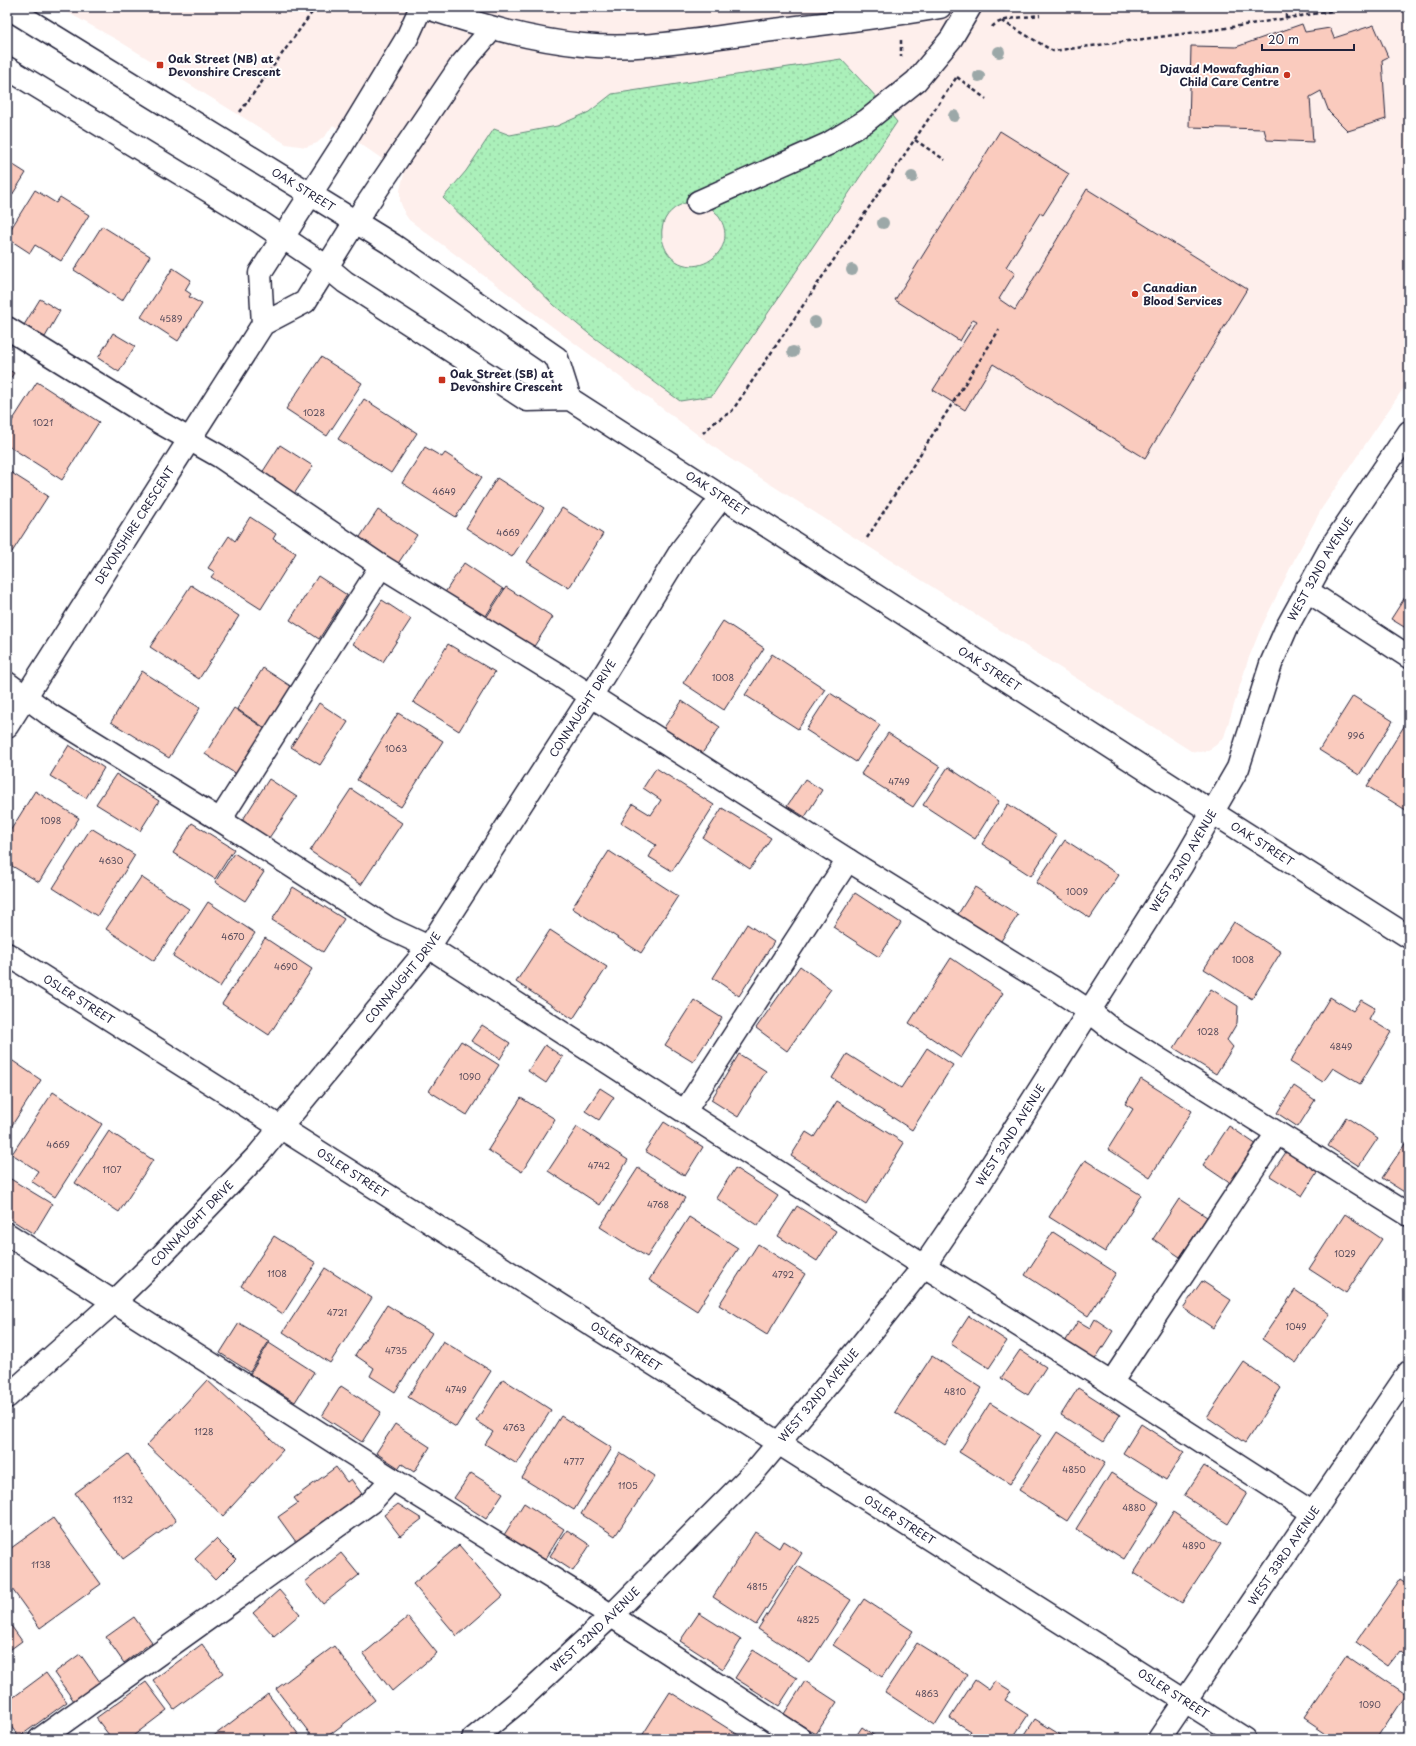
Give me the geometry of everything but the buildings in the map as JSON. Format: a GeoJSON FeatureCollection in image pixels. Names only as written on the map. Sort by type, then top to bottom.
{"type":"FeatureCollection","features":[{"type":"Feature","properties":{"kind":"street","name":"OAK STREET"},"geometry":{"type":"LineString","coordinates":[[7,7],[393,245],[556,358],[570,399],[1409,937]]}},
{"type":"Feature","properties":{"kind":"street"},"geometry":{"type":"LineString","coordinates":[[263,324],[260,273],[311,194],[407,38],[421,7]]}},
{"type":"Feature","properties":{"kind":"street"},"geometry":{"type":"LineString","coordinates":[[426,7],[492,29],[521,36],[583,45],[636,46],[693,40],[940,7]]}},
{"type":"Feature","properties":{"kind":"street"},"geometry":{"type":"LineString","coordinates":[[698,202],[828,144],[866,121],[916,81],[951,39],[970,7]]}},
{"type":"Feature","properties":{"kind":"street","name":"DEVONSHIRE CRESCENT"},"geometry":{"type":"LineString","coordinates":[[7,726],[263,324],[305,302],[355,222],[461,64],[492,29]]}},
{"type":"Feature","properties":{"kind":"street"},"geometry":{"type":"LineString","coordinates":[[7,68],[283,238],[327,267],[345,282],[527,400],[570,399]]}},
{"type":"Feature","properties":{"kind":"street"},"geometry":{"type":"LineString","coordinates":[[7,328],[158,422],[190,438],[219,456],[381,566],[591,696],[848,860],[1089,1011],[1114,1031],[1409,1215]]}},
{"type":"Feature","properties":{"kind":"street","name":"WEST 32ND AVENUE"},"geometry":{"type":"LineString","coordinates":[[473,1739],[518,1702],[611,1616],[755,1471],[861,1345],[924,1266],[975,1191],[1182,865],[1238,768],[1272,664],[1287,627],[1306,590],[1331,547],[1409,432]]}},
{"type":"Feature","properties":{"kind":"street","name":"CONNAUGHT DRIVE"},"geometry":{"type":"LineString","coordinates":[[7,1397],[114,1302],[167,1250],[258,1155],[429,947],[591,696],[682,549],[722,497]]}},
{"type":"Feature","properties":{"kind":"street"},"geometry":{"type":"LineString","coordinates":[[220,820],[381,566]]}},
{"type":"Feature","properties":{"kind":"street"},"geometry":{"type":"LineString","coordinates":[[1306,590],[1409,656]]}},
{"type":"Feature","properties":{"kind":"street"},"geometry":{"type":"LineString","coordinates":[[7,683],[50,715],[220,820],[388,928],[429,947],[924,1266],[1313,1513]]}},
{"type":"Feature","properties":{"kind":"street"},"geometry":{"type":"LineString","coordinates":[[685,1111],[848,860]]}},
{"type":"Feature","properties":{"kind":"street","name":"OSLER STREET"},"geometry":{"type":"LineString","coordinates":[[7,954],[1245,1739]]}},
{"type":"Feature","properties":{"kind":"street"},"geometry":{"type":"LineString","coordinates":[[1110,1383],[1277,1133]]}},
{"type":"Feature","properties":{"kind":"street"},"geometry":{"type":"LineString","coordinates":[[7,1234],[392,1479],[581,1596],[801,1739]]}},
{"type":"Feature","properties":{"kind":"street","name":"WEST 33RD AVENUE"},"geometry":{"type":"LineString","coordinates":[[1159,1739],[1409,1372]]}},
{"type":"Feature","properties":{"kind":"street"},"geometry":{"type":"LineString","coordinates":[[40,1739],[371,1502],[392,1479]]}},
{"type":"Feature","properties":{"kind":"path"},"geometry":{"type":"LineString","coordinates":[[240,112],[316,7]]}},
{"type":"Feature","properties":{"kind":"path"},"geometry":{"type":"LineString","coordinates":[[1286,7],[1286,18]]}},
{"type":"Feature","properties":{"kind":"path"},"geometry":{"type":"LineString","coordinates":[[1002,21],[1053,51],[1220,29],[1356,7]]}},
{"type":"Feature","properties":{"kind":"path"},"geometry":{"type":"LineString","coordinates":[[991,28],[995,23],[1002,21],[1040,15]]}},
{"type":"Feature","properties":{"kind":"path"},"geometry":{"type":"LineString","coordinates":[[703,433],[715,422],[732,411],[957,77],[986,99]]}},
{"type":"Feature","properties":{"kind":"path"},"geometry":{"type":"LineString","coordinates":[[915,140],[945,160]]}},
{"type":"Feature","properties":{"kind":"path"},"geometry":{"type":"LineString","coordinates":[[867,538],[999,330]]}},
{"type":"Feature","properties":{"kind":"shaded area"},"geometry":{"type":"Polygon","coordinates":[[[58,7],[1409,7],[1409,380],[1322,508],[1296,556],[1261,628],[1248,660],[1224,737],[1209,750],[1200,752],[1191,751],[729,458],[409,220],[400,201],[400,190],[404,174],[333,125],[326,135],[317,143],[306,147],[286,144],[119,41],[58,7]]]}},
{"type":"Feature","properties":{"kind":"green space"},"geometry":{"type":"Polygon","coordinates":[[[841,59],[880,101],[847,123],[675,208],[665,219],[663,224],[662,238],[667,252],[678,262],[690,266],[703,264],[714,257],[722,247],[725,234],[721,220],[709,206],[852,140],[892,116],[897,122],[712,396],[680,401],[588,333],[554,305],[443,198],[466,171],[494,129],[510,135],[557,126],[589,112],[612,94],[841,59]]]}},
{"type":"Feature","properties":{"kind":"place","name":"Oak Street (NB) at Devonshire Crescent"},"geometry":{"type":"Point","coordinates":[160,65]}},
{"type":"Feature","properties":{"kind":"place","name":"Djavad Mowafaghian Child Care Centre"},"geometry":{"type":"Point","coordinates":[1287,75]}},
{"type":"Feature","properties":{"kind":"place","name":"Canadian Blood Services"},"geometry":{"type":"Point","coordinates":[1135,294]}},
{"type":"Feature","properties":{"kind":"place","name":"Oak Street (SB) at Devonshire Crescent"},"geometry":{"type":"Point","coordinates":[442,380]}}]}
